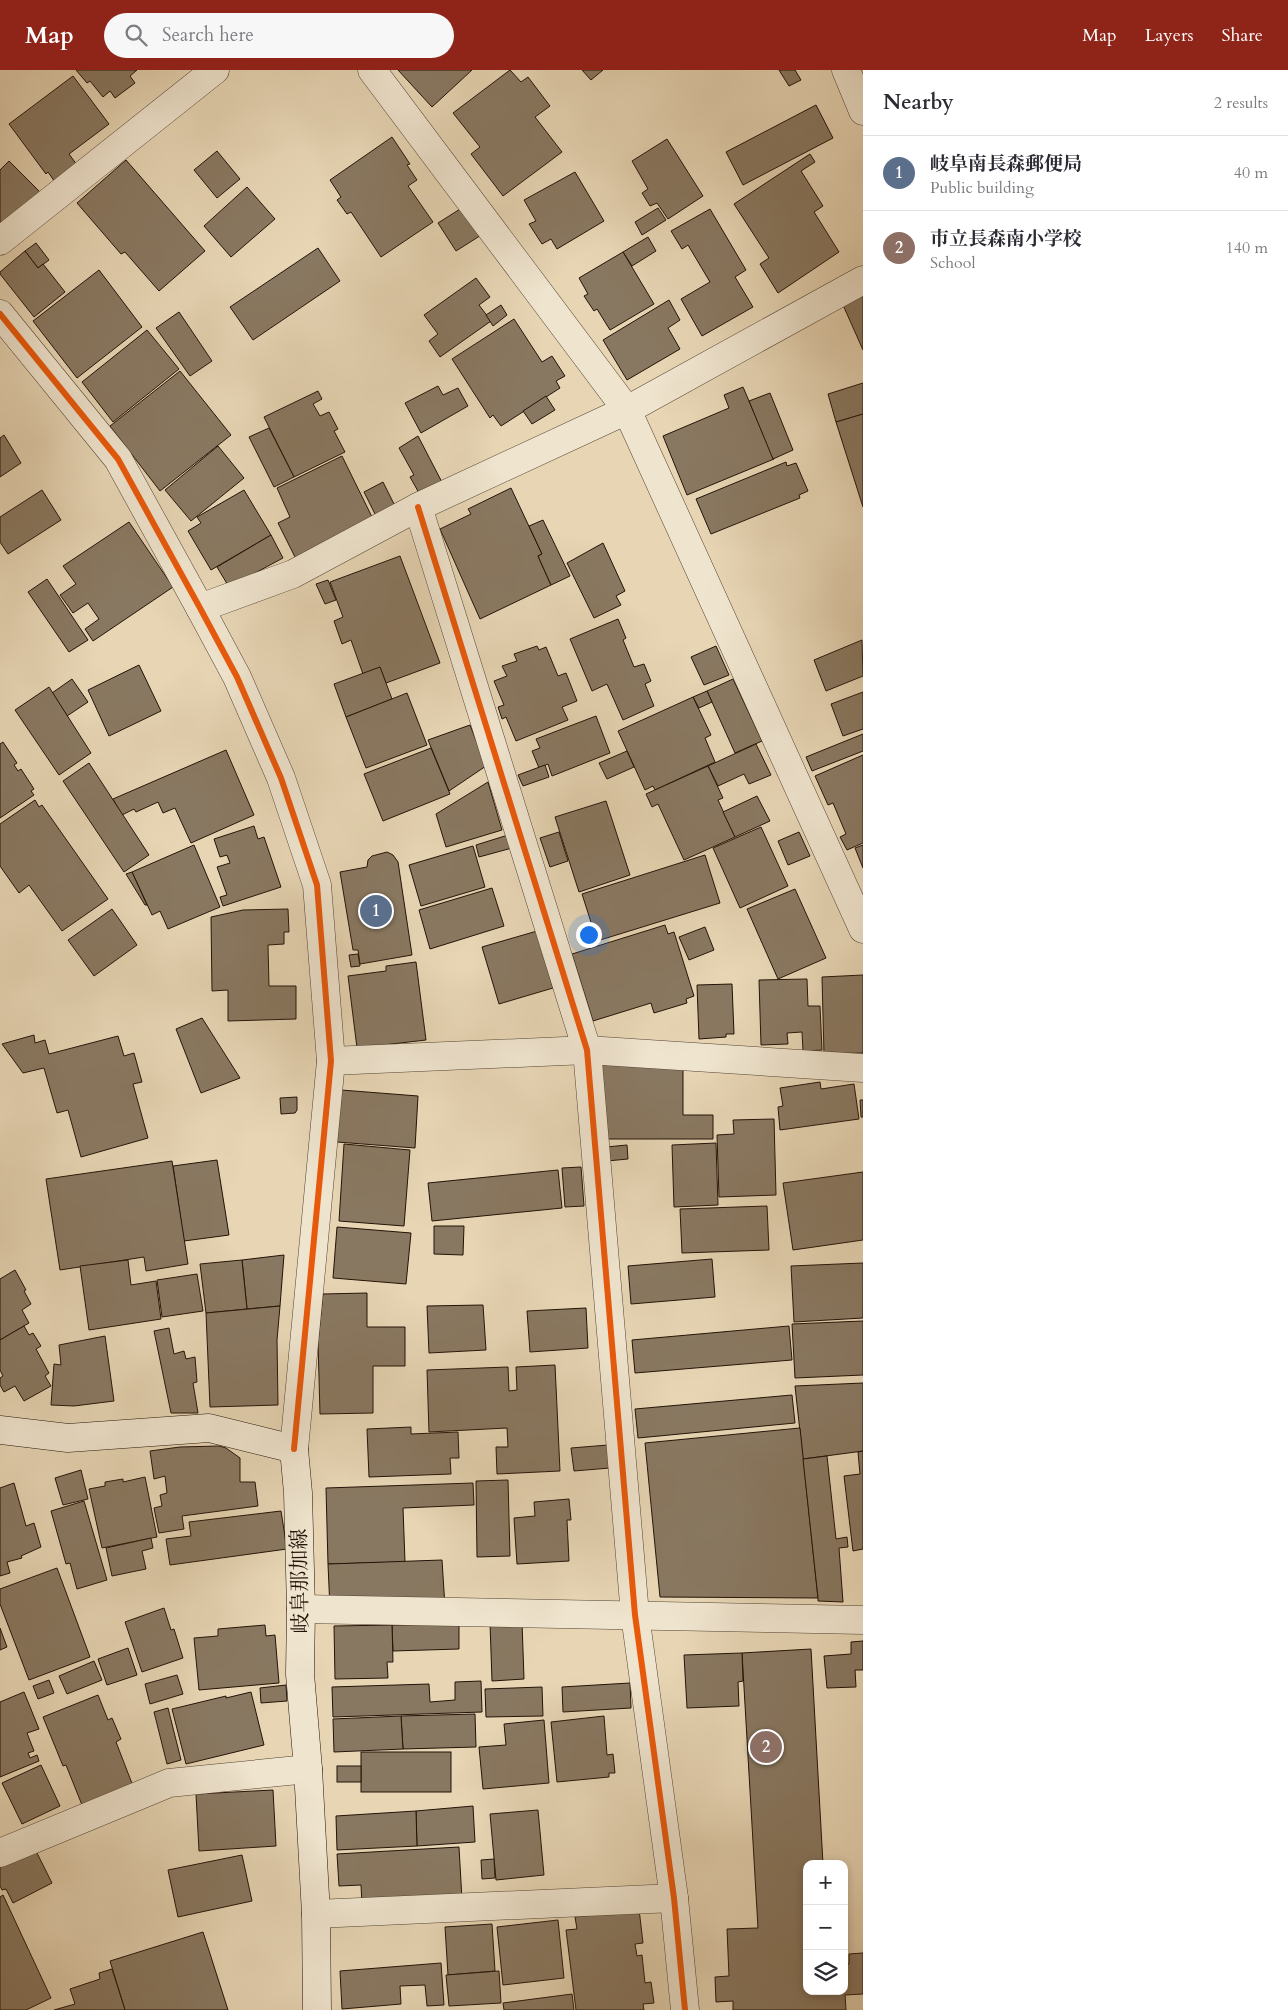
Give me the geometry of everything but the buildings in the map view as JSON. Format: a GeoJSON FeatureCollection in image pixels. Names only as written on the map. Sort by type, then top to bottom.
{"type":"FeatureCollection","features":[{"type":"Feature","properties":{"kind":"street"},"geometry":{"type":"LineString","coordinates":[[0,241],[215,70]]}},
{"type":"Feature","properties":{"kind":"street"},"geometry":{"type":"LineString","coordinates":[[372,70],[627,410],[863,929]]}},
{"type":"Feature","properties":{"kind":"street"},"geometry":{"type":"LineString","coordinates":[[846,70],[863,112]]}},
{"type":"Feature","properties":{"kind":"street"},"geometry":{"type":"LineString","coordinates":[[200,608],[293,574],[418,507],[627,410],[863,280]]}},
{"type":"Feature","properties":{"kind":"street","name":"岐阜那加線"},"geometry":{"type":"LineString","coordinates":[[0,314],[118,459],[237,677],[280,778],[316,885],[332,1061],[294,1449],[298,1493],[301,1609],[300,1674],[308,1769],[316,1914],[317,2010]]}},
{"type":"Feature","properties":{"kind":"street"},"geometry":{"type":"LineString","coordinates":[[418,507],[587,1050],[635,1615],[674,1898],[685,2010]]}},
{"type":"Feature","properties":{"kind":"street"},"geometry":{"type":"LineString","coordinates":[[332,1061],[587,1050],[863,1068]]}},
{"type":"Feature","properties":{"kind":"street"},"geometry":{"type":"LineString","coordinates":[[0,1430],[68,1438],[209,1428],[294,1449]]}},
{"type":"Feature","properties":{"kind":"street"},"geometry":{"type":"LineString","coordinates":[[301,1609],[863,1620]]}},
{"type":"Feature","properties":{"kind":"street"},"geometry":{"type":"LineString","coordinates":[[0,1853],[169,1783],[308,1769]]}},
{"type":"Feature","properties":{"kind":"street"},"geometry":{"type":"LineString","coordinates":[[316,1914],[674,1898]]}},
{"type":"Feature","properties":{"kind":"cycle path"},"geometry":{"type":"LineString","coordinates":[[0,314],[118,459],[237,677],[281,778],[317,885],[331,1061],[294,1449]]}},
{"type":"Feature","properties":{"kind":"cycle path"},"geometry":{"type":"LineString","coordinates":[[418,507],[587,1050],[635,1615],[674,1898],[685,2010]]}},
{"type":"Feature","properties":{"kind":"place","name":"岐阜南長森郵便局"},"geometry":{"type":"Point","coordinates":[376,911]}},
{"type":"Feature","properties":{"kind":"place","name":"市立長森南小学校"},"geometry":{"type":"Point","coordinates":[766,1747]}}]}
